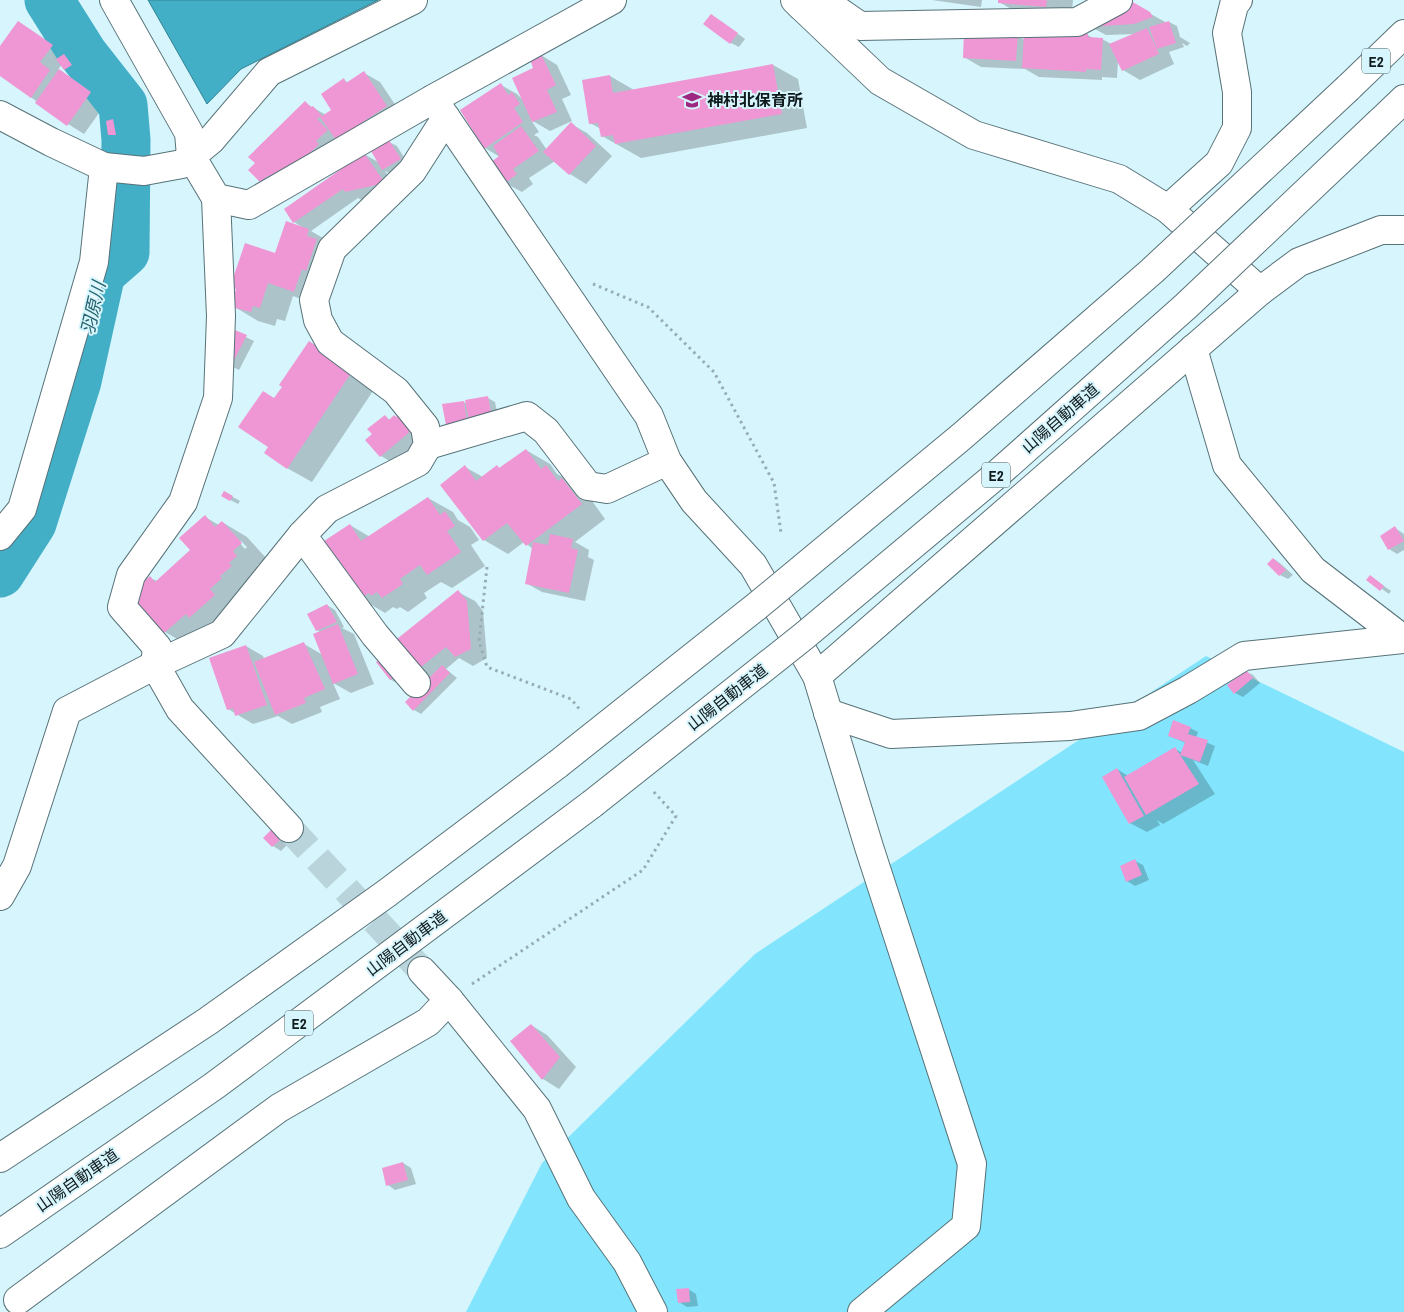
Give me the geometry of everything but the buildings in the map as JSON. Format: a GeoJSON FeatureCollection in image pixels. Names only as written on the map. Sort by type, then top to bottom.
{"type":"FeatureCollection","features":[{"type":"Feature","properties":{"kind":"main road"},"geometry":{"type":"LineString","coordinates":[[114,0],[189,133],[191,156],[216,198],[221,316],[218,398],[183,502],[131,575],[122,607],[157,647],[155,665],[180,709],[289,828]]}},
{"type":"Feature","properties":{"kind":"main road"},"geometry":{"type":"LineString","coordinates":[[0,114],[51,142],[104,167],[144,171],[182,164],[211,140],[269,72],[413,0]]}},
{"type":"Feature","properties":{"kind":"main road"},"geometry":{"type":"LineString","coordinates":[[216,198],[249,205],[440,108],[612,0]]}},
{"type":"Feature","properties":{"kind":"main road"},"geometry":{"type":"LineString","coordinates":[[798,3],[828,4],[860,26],[1077,22],[1118,0]]}},
{"type":"Feature","properties":{"kind":"main road"},"geometry":{"type":"LineString","coordinates":[[1168,209],[1219,163],[1237,128],[1237,92],[1227,33],[1234,5],[1238,0]]}},
{"type":"Feature","properties":{"kind":"main road"},"geometry":{"type":"LineString","coordinates":[[798,3],[880,81],[974,135],[1119,179],[1168,209],[1260,291]]}},
{"type":"Feature","properties":{"kind":"main road","name":"E2"},"geometry":{"type":"LineString","coordinates":[[0,1158],[216,1016],[387,894],[558,764],[757,606],[961,437],[1152,271],[1404,34]]}},
{"type":"Feature","properties":{"kind":"main road","name":"山陽自動車道"},"geometry":{"type":"LineString","coordinates":[[0,1234],[214,1086],[592,804],[804,636],[994,477],[1186,306],[1404,99]]}},
{"type":"Feature","properties":{"kind":"main road"},"geometry":{"type":"LineString","coordinates":[[440,108],[649,416],[667,461],[694,501],[753,565],[817,676],[869,847],[972,1164],[966,1226],[862,1312]]}},
{"type":"Feature","properties":{"kind":"main road"},"geometry":{"type":"LineString","coordinates":[[0,896],[17,866],[67,711],[155,665],[222,634],[302,535],[327,509],[418,462],[428,445],[425,427],[396,391],[330,342],[318,320],[314,300],[332,248],[412,171],[440,108]]}},
{"type":"Feature","properties":{"kind":"main road"},"geometry":{"type":"LineString","coordinates":[[0,536],[22,509],[94,262],[104,167]]}},
{"type":"Feature","properties":{"kind":"main road"},"geometry":{"type":"LineString","coordinates":[[817,676],[1260,291],[1299,262],[1381,230],[1404,230]]}},
{"type":"Feature","properties":{"kind":"main road"},"geometry":{"type":"LineString","coordinates":[[1193,349],[1227,465],[1313,570],[1403,639]]}},
{"type":"Feature","properties":{"kind":"main road"},"geometry":{"type":"LineString","coordinates":[[428,445],[527,416],[546,431],[588,486],[607,489],[667,461]]}},
{"type":"Feature","properties":{"kind":"main road"},"geometry":{"type":"LineString","coordinates":[[302,535],[375,635],[416,683]]}},
{"type":"Feature","properties":{"kind":"main road"},"geometry":{"type":"LineString","coordinates":[[828,712],[891,734],[1070,726],[1140,716],[1244,656],[1403,639]]}},
{"type":"Feature","properties":{"kind":"main road"},"geometry":{"type":"LineString","coordinates":[[422,971],[449,1000],[537,1109],[581,1198],[627,1262],[653,1312]]}},
{"type":"Feature","properties":{"kind":"main road"},"geometry":{"type":"LineString","coordinates":[[18,1300],[279,1108],[428,1022],[449,1000]]}},
{"type":"Feature","properties":{"kind":"path"},"geometry":{"type":"LineString","coordinates":[[551,272],[577,277],[648,307],[714,372],[774,483],[781,533]]}},
{"type":"Feature","properties":{"kind":"shaded area"},"geometry":{"type":"Polygon","coordinates":[[[148,0],[378,0],[241,69],[207,104],[148,0]]]}},
{"type":"Feature","properties":{"kind":"shaded area"},"geometry":{"type":"Polygon","coordinates":[[[1206,656],[1404,752],[1404,1312],[466,1312],[542,1163],[755,954],[1206,656]]]}},
{"type":"Feature","properties":{"kind":"waterway","name":"羽原川"},"geometry":{"type":"LineString","coordinates":[[0,573],[32,523],[77,381],[101,273],[125,252],[126,140],[123,105],[83,54],[49,0]]}},
{"type":"Feature","properties":{"kind":"tunnel"},"geometry":{"type":"LineString","coordinates":[[289,828],[422,971]]}},
{"type":"Feature","properties":{"kind":"place","name":"神村北保育所"},"geometry":{"type":"Point","coordinates":[692,100]}}]}
